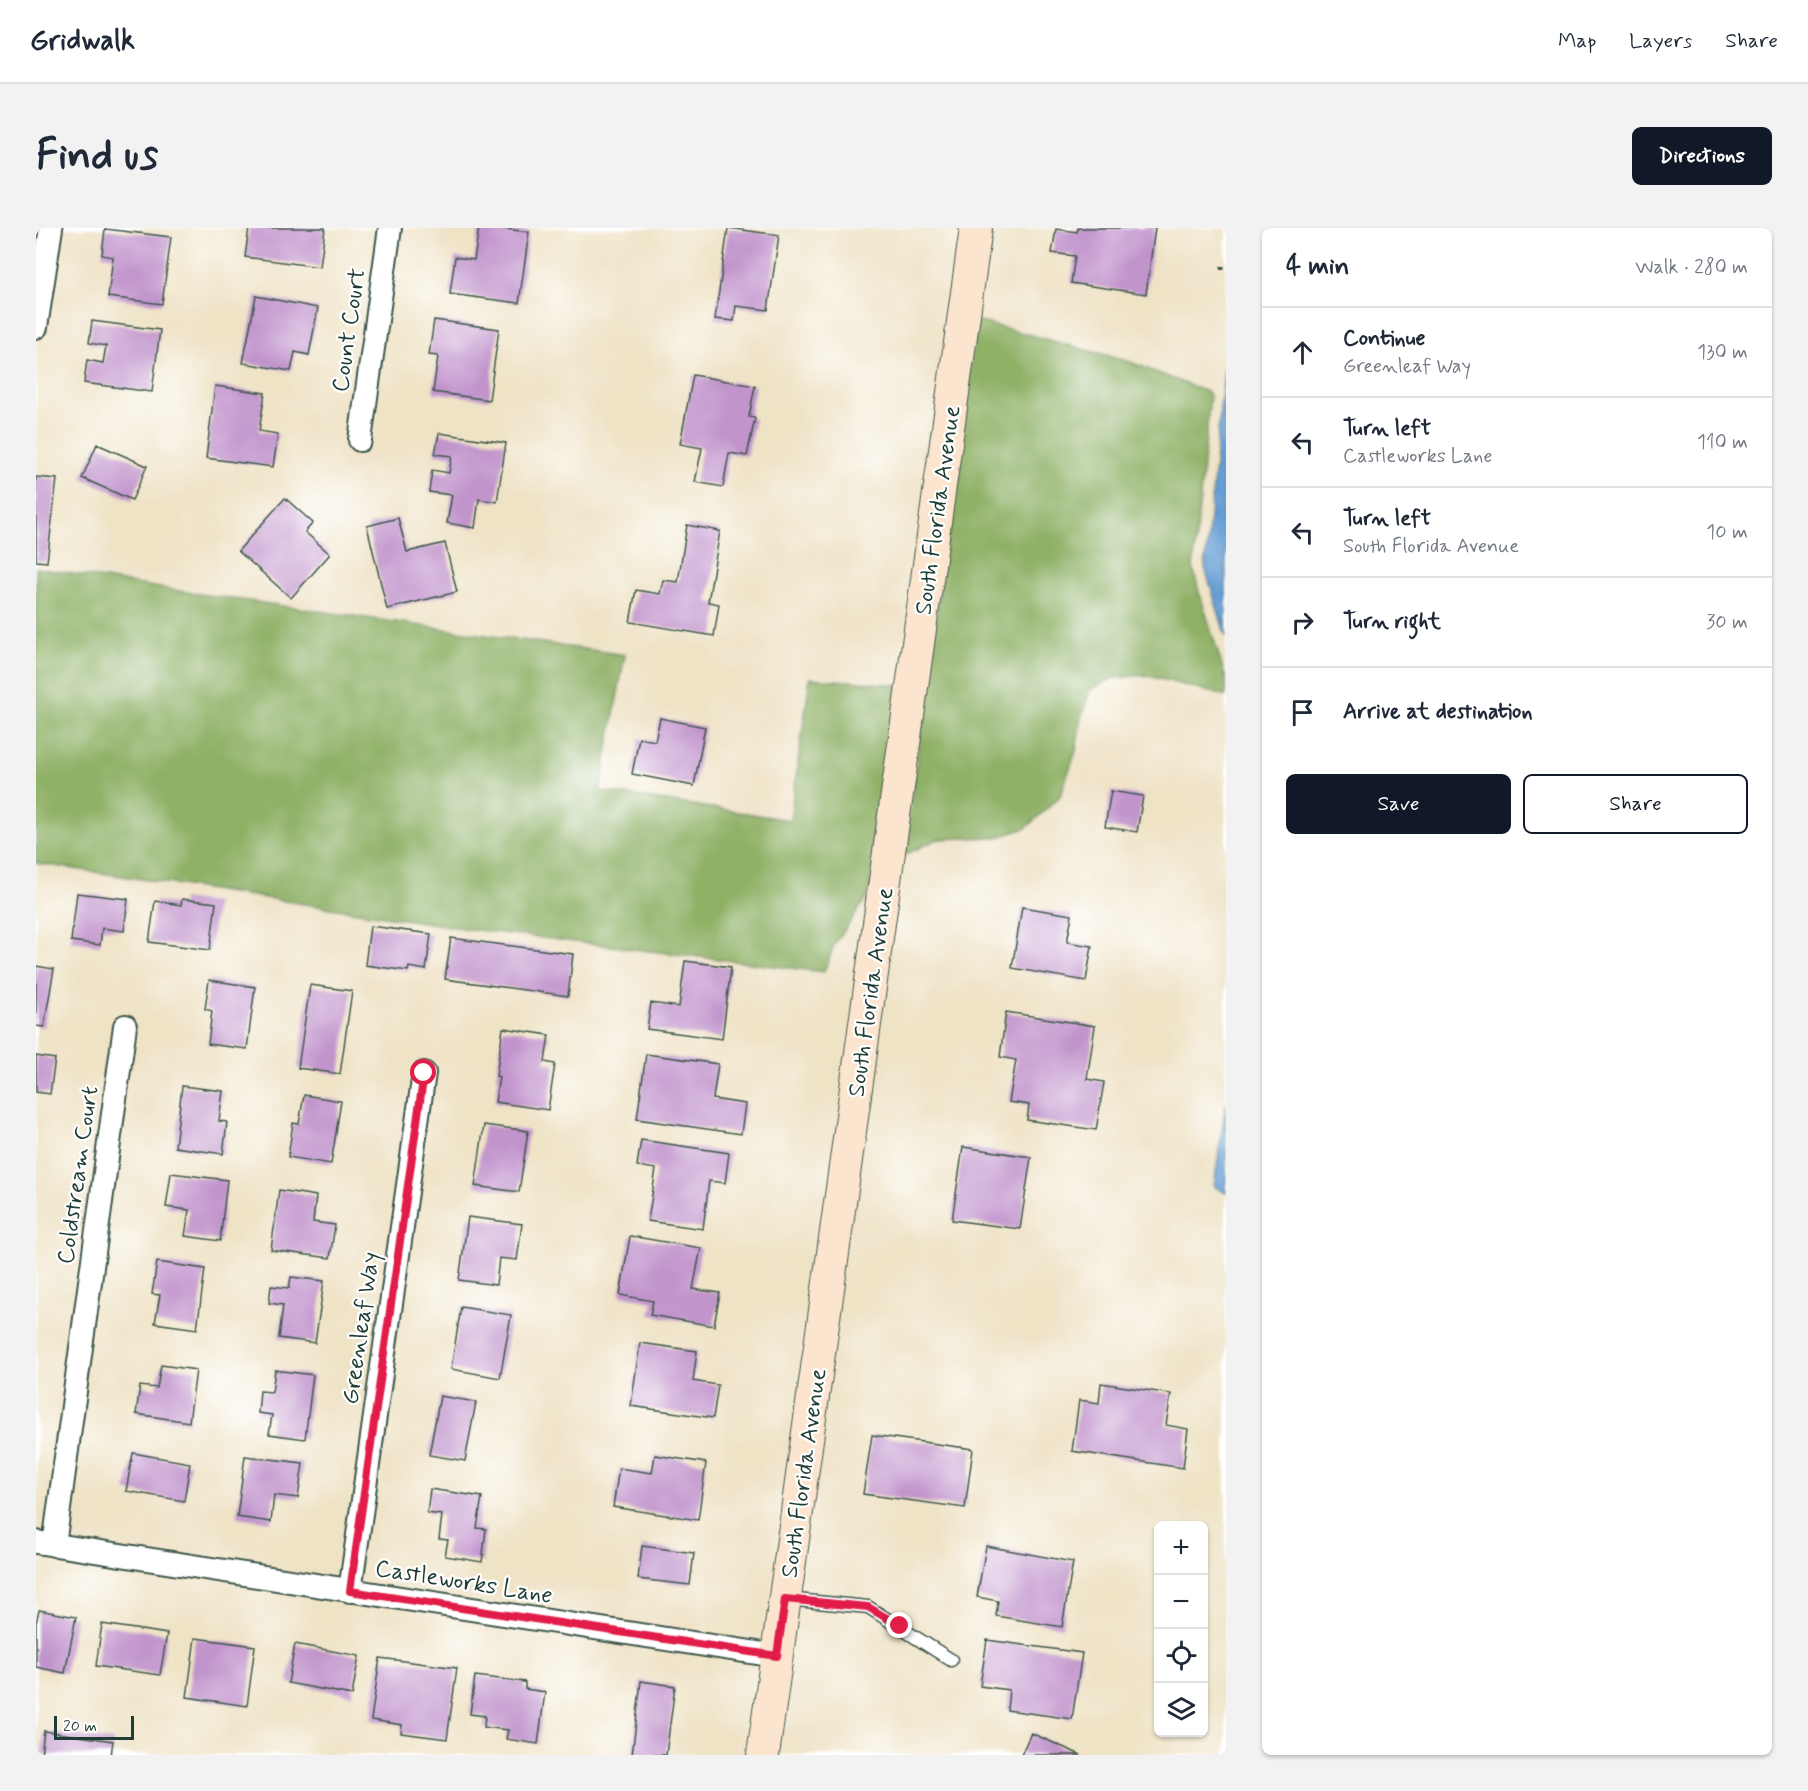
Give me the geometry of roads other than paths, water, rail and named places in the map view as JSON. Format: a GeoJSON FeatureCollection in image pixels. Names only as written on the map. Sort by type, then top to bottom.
{"type":"FeatureCollection","features":[{"type":"Feature","properties":{"kind":"street"},"geometry":{"type":"LineString","coordinates":[[36,327],[51,228]]}},
{"type":"Feature","properties":{"kind":"street","name":"Count Court"},"geometry":{"type":"LineString","coordinates":[[360,440],[390,228]]}},
{"type":"Feature","properties":{"kind":"street","name":"South Florida Avenue"},"geometry":{"type":"LineString","coordinates":[[763,1755],[976,228]]}},
{"type":"Feature","properties":{"kind":"street","name":"Coldstream Court"},"geometry":{"type":"LineString","coordinates":[[45,1543],[125,1026]]}},
{"type":"Feature","properties":{"kind":"street","name":"Greenleaf Way"},"geometry":{"type":"LineString","coordinates":[[350,1591],[424,1073]]}},
{"type":"Feature","properties":{"kind":"street","name":"Castleworks Lane"},"geometry":{"type":"LineString","coordinates":[[45,1543],[777,1656]]}},
{"type":"Feature","properties":{"kind":"lane"},"geometry":{"type":"LineString","coordinates":[[785,1599],[868,1607],[951,1660]]}},
{"type":"Feature","properties":{"kind":"water"},"geometry":{"type":"Polygon","coordinates":[[[1226,349],[1226,637],[1205,568],[1226,349]]]}},
{"type":"Feature","properties":{"kind":"water"},"geometry":{"type":"Polygon","coordinates":[[[1226,1102],[1226,1193],[1214,1186],[1226,1102]]]}}]}
